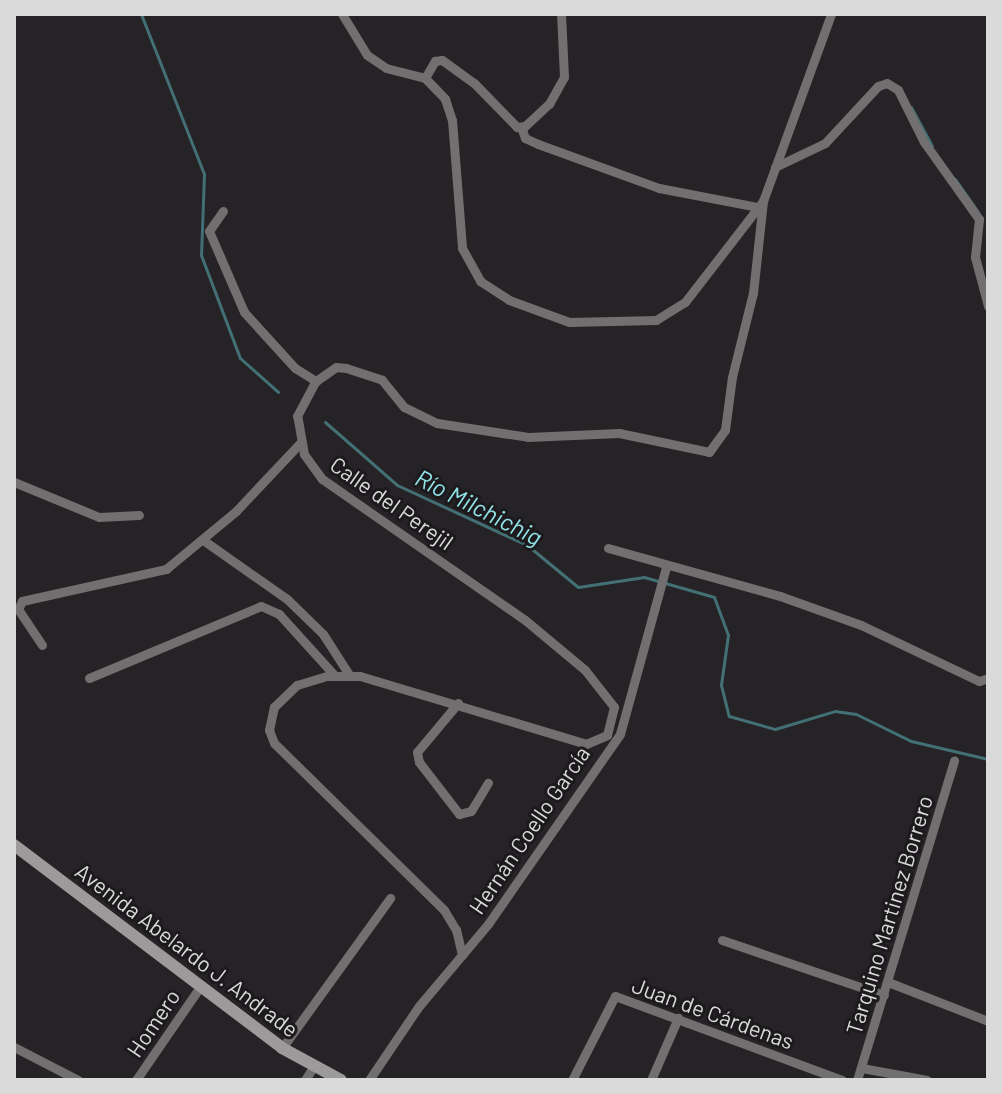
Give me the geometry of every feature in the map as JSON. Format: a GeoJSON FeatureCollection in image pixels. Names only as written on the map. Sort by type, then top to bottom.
{"type":"FeatureCollection","features":[{"type":"Feature","properties":{"kind":"street"},"geometry":{"type":"LineString","coordinates":[[342,14],[367,55],[386,68],[425,78],[445,99],[452,120],[455,207],[468,266],[492,292],[509,300],[569,322],[656,320],[685,302],[761,204]]}},
{"type":"Feature","properties":{"kind":"street"},"geometry":{"type":"LineString","coordinates":[[521,127],[549,104],[564,77],[561,14]]}},
{"type":"Feature","properties":{"kind":"street"},"geometry":{"type":"LineString","coordinates":[[42,645],[19,604],[166,569],[203,540],[300,443],[297,416],[316,381],[336,367],[357,370],[382,380],[418,415],[484,433],[619,433],[706,453],[725,430],[732,377],[753,293],[761,204],[831,14]]}},
{"type":"Feature","properties":{"kind":"street"},"geometry":{"type":"LineString","coordinates":[[425,78],[438,59],[455,67],[521,127],[525,138],[659,188],[761,204]]}},
{"type":"Feature","properties":{"kind":"street"},"geometry":{"type":"LineString","coordinates":[[775,167],[825,143],[878,86],[887,83],[898,90],[932,155],[969,199],[979,219],[975,257],[988,306]]}},
{"type":"Feature","properties":{"kind":"street"},"geometry":{"type":"LineString","coordinates":[[223,211],[209,231],[244,312],[295,368],[316,381]]}},
{"type":"Feature","properties":{"kind":"street","name":"Calle del Perejil"},"geometry":{"type":"LineString","coordinates":[[300,443],[322,479],[472,580],[585,670],[614,707],[609,738]]}},
{"type":"Feature","properties":{"kind":"street"},"geometry":{"type":"LineString","coordinates":[[14,482],[99,517],[139,515]]}},
{"type":"Feature","properties":{"kind":"street"},"geometry":{"type":"LineString","coordinates":[[203,540],[287,599],[323,634],[350,676]]}},
{"type":"Feature","properties":{"kind":"street"},"geometry":{"type":"LineString","coordinates":[[608,548],[665,571],[780,596],[861,625],[979,681],[988,678]]}},
{"type":"Feature","properties":{"kind":"street","name":"Hernán Coello García"},"geometry":{"type":"LineString","coordinates":[[369,1080],[462,955],[609,738],[624,727],[665,571]]}},
{"type":"Feature","properties":{"kind":"street"},"geometry":{"type":"LineString","coordinates":[[89,678],[261,606],[279,614],[335,676]]}},
{"type":"Feature","properties":{"kind":"street"},"geometry":{"type":"LineString","coordinates":[[462,955],[456,930],[444,910],[274,743],[271,716],[281,698],[297,685],[335,676],[350,676],[458,703],[577,743],[609,738]]}},
{"type":"Feature","properties":{"kind":"street"},"geometry":{"type":"LineString","coordinates":[[458,703],[417,752],[419,762],[459,814],[471,811],[488,783]]}},
{"type":"Feature","properties":{"kind":"street","name":"Tarquino Martinez Borrero"},"geometry":{"type":"LineString","coordinates":[[857,1080],[954,760]]}},
{"type":"Feature","properties":{"kind":"street","name":"Avenida Abelardo J. Andrade"},"geometry":{"type":"LineString","coordinates":[[14,845],[282,1048],[341,1080]]}},
{"type":"Feature","properties":{"kind":"street"},"geometry":{"type":"LineString","coordinates":[[282,1048],[390,898]]}},
{"type":"Feature","properties":{"kind":"street"},"geometry":{"type":"LineString","coordinates":[[722,940],[884,995]]}},
{"type":"Feature","properties":{"kind":"street"},"geometry":{"type":"LineString","coordinates":[[888,982],[988,1021]]}},
{"type":"Feature","properties":{"kind":"street","name":"Homero"},"geometry":{"type":"LineString","coordinates":[[136,1080],[200,987]]}},
{"type":"Feature","properties":{"kind":"street","name":"Juan de Cárdenas"},"geometry":{"type":"LineString","coordinates":[[572,1080],[615,996],[842,1080]]}},
{"type":"Feature","properties":{"kind":"street"},"geometry":{"type":"LineString","coordinates":[[651,1080],[678,1018]]}},
{"type":"Feature","properties":{"kind":"street"},"geometry":{"type":"LineString","coordinates":[[14,1047],[78,1080]]}},
{"type":"Feature","properties":{"kind":"street"},"geometry":{"type":"LineString","coordinates":[[305,1080],[313,1067]]}},
{"type":"Feature","properties":{"kind":"street"},"geometry":{"type":"LineString","coordinates":[[862,1068],[927,1080]]}},
{"type":"Feature","properties":{"kind":"waterway"},"geometry":{"type":"LineString","coordinates":[[141,14],[204,174],[201,255],[240,358],[278,392]]}},
{"type":"Feature","properties":{"kind":"waterway"},"geometry":{"type":"LineString","coordinates":[[911,107],[932,146]]}},
{"type":"Feature","properties":{"kind":"waterway"},"geometry":{"type":"LineString","coordinates":[[955,179],[978,212]]}},
{"type":"Feature","properties":{"kind":"waterway","name":"Río Milchichig"},"geometry":{"type":"LineString","coordinates":[[325,422],[397,485],[527,545],[578,587],[644,577],[714,597],[728,635],[721,685],[729,716],[775,729],[835,711],[856,714],[911,741],[988,759]]}}]}
